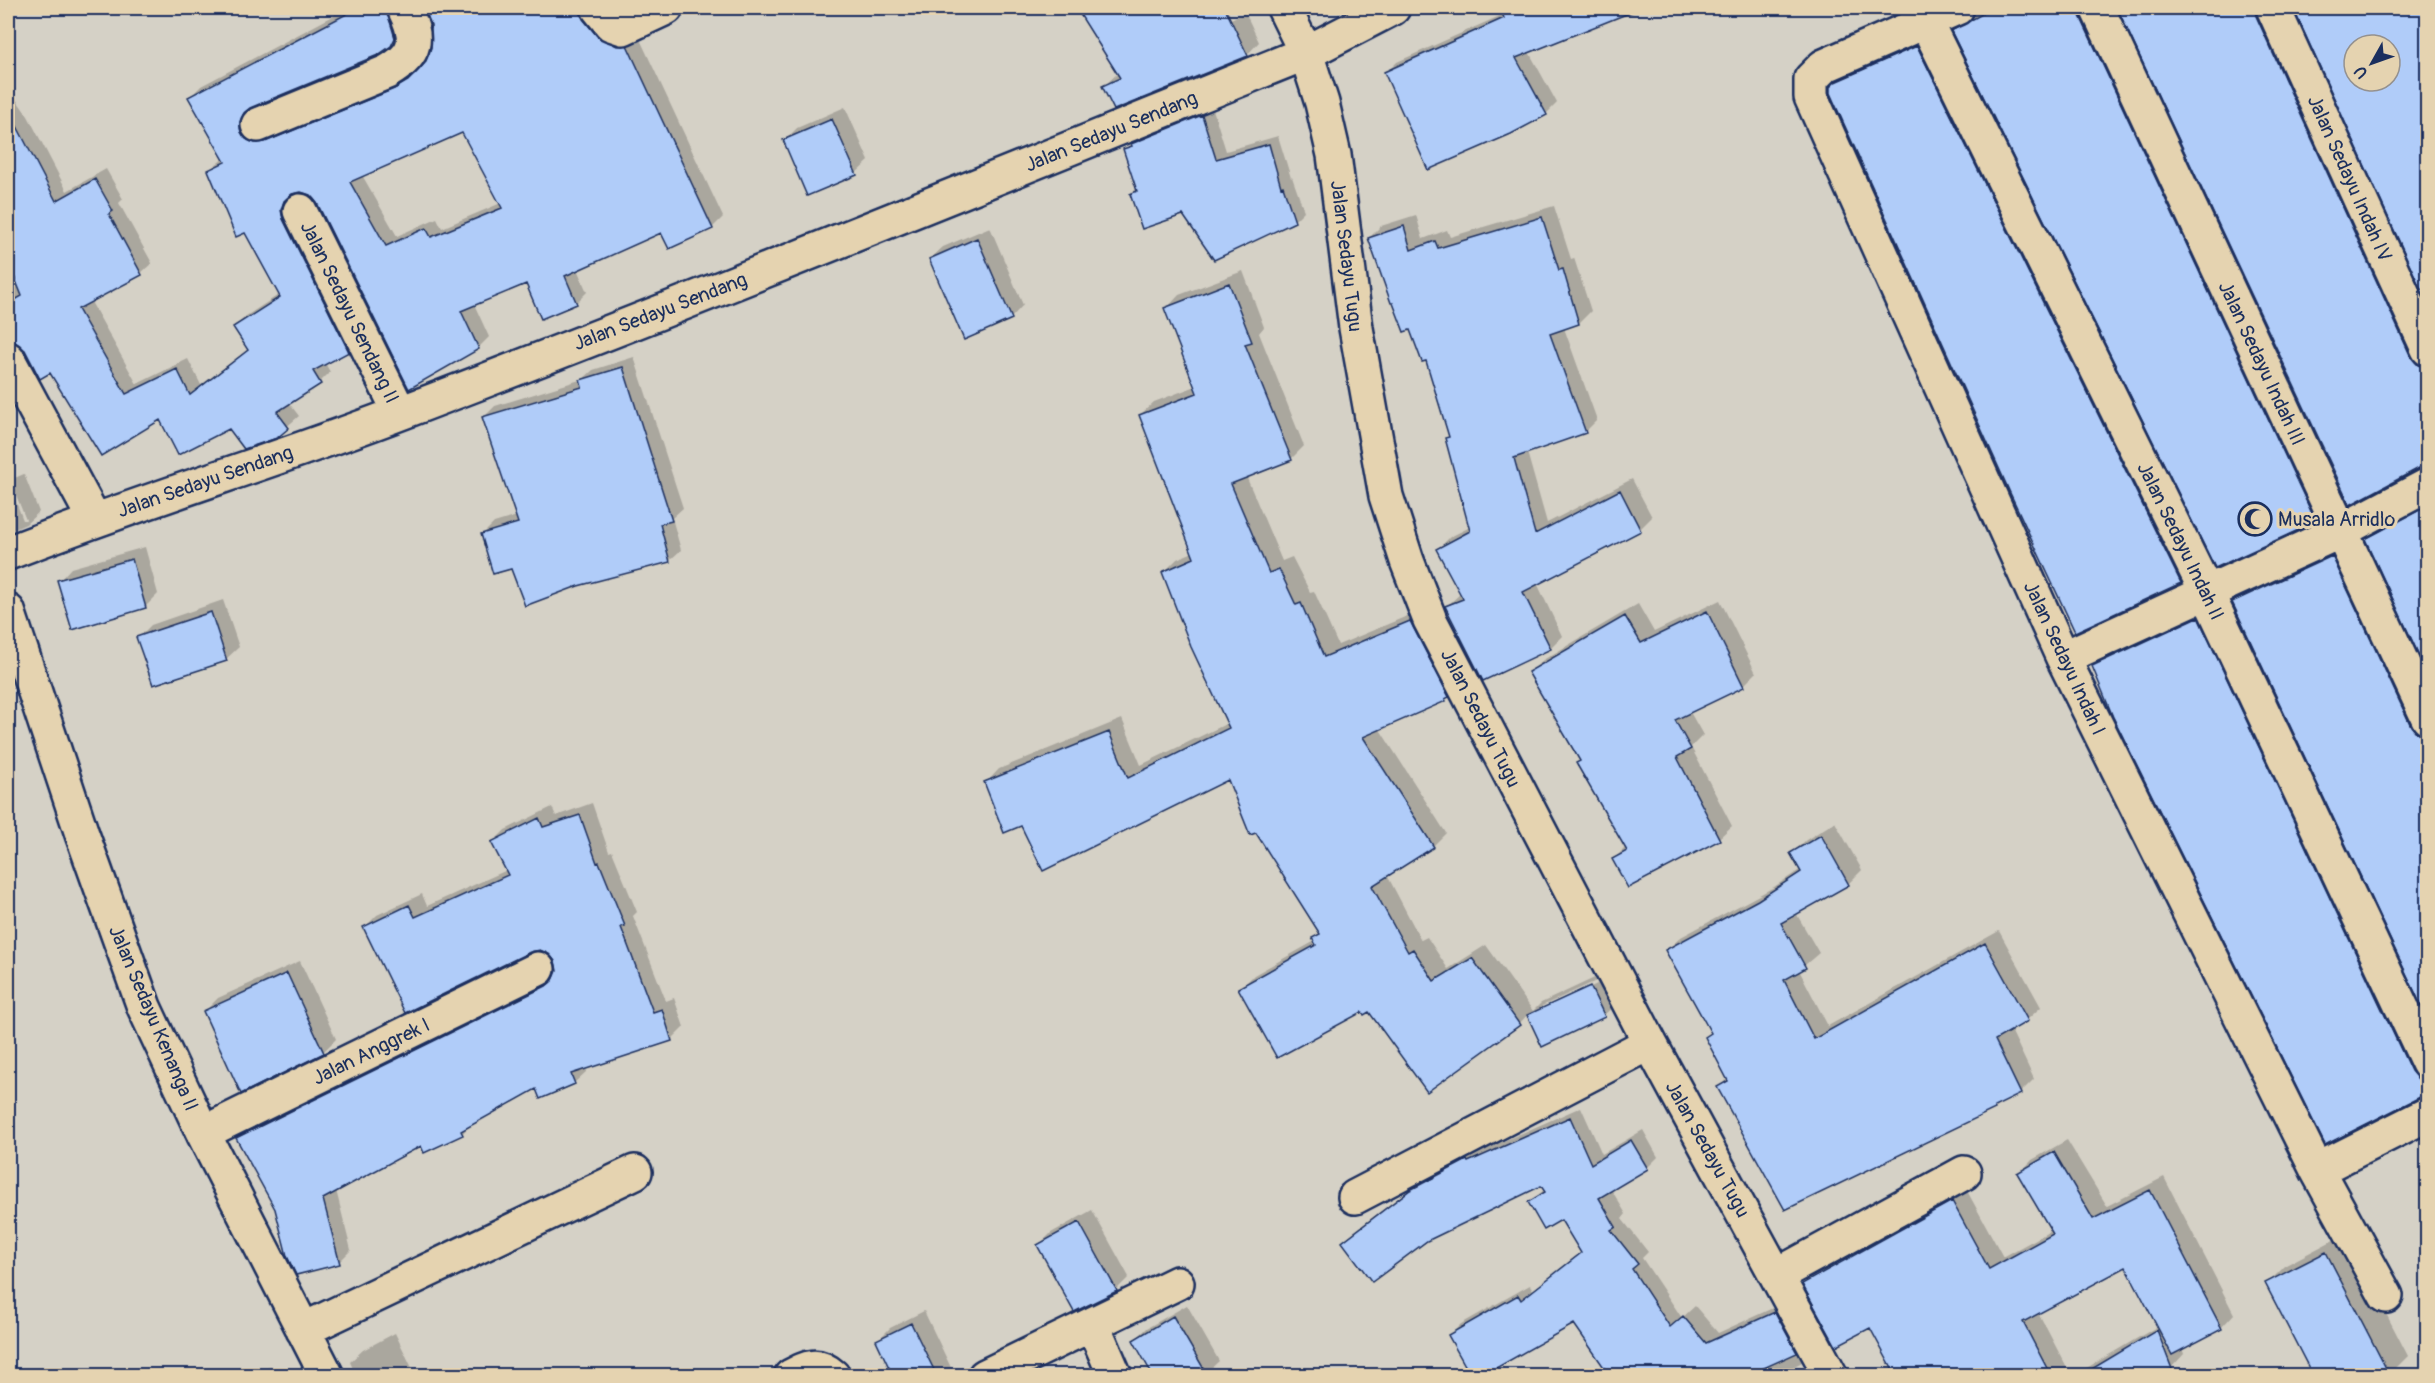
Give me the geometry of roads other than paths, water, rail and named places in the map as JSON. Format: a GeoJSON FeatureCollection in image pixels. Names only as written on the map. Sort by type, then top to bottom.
{"type":"FeatureCollection","features":[{"type":"Feature","properties":{"kind":"street"},"geometry":{"type":"LineString","coordinates":[[258,125],[399,65],[414,46],[414,28],[404,8]]}},
{"type":"Feature","properties":{"kind":"street"},"geometry":{"type":"LineString","coordinates":[[598,8],[610,24],[622,28],[666,8]]}},
{"type":"Feature","properties":{"kind":"street","name":"Jalan Sedayu Tugu"},"geometry":{"type":"LineString","coordinates":[[1284,8],[1306,53],[1323,103],[1334,155],[1356,328],[1386,496],[1407,561],[1430,620],[1650,1043],[1831,1376]]}},
{"type":"Feature","properties":{"kind":"street","name":"Jalan Sedayu Sendang"},"geometry":{"type":"LineString","coordinates":[[8,553],[94,519],[400,413],[632,324],[1306,53],[1393,8]]}},
{"type":"Feature","properties":{"kind":"street","name":"Jalan Sedayu Indah I"},"geometry":{"type":"LineString","coordinates":[[1958,8],[1824,66],[1811,79],[1809,89],[2063,658],[2318,1170],[2386,1296]]}},
{"type":"Feature","properties":{"kind":"street","name":"Jalan Sedayu Indah III"},"geometry":{"type":"LineString","coordinates":[[2097,8],[2427,718]]}},
{"type":"Feature","properties":{"kind":"street","name":"Jalan Sedayu Indah IV"},"geometry":{"type":"LineString","coordinates":[[2273,8],[2427,349]]}},
{"type":"Feature","properties":{"kind":"street","name":"Jalan Sedayu Indah II"},"geometry":{"type":"LineString","coordinates":[[1926,22],[2207,593],[2427,1063]]}},
{"type":"Feature","properties":{"kind":"street","name":"Jalan Sedayu Sendang II"},"geometry":{"type":"LineString","coordinates":[[300,211],[400,413]]}},
{"type":"Feature","properties":{"kind":"street"},"geometry":{"type":"LineString","coordinates":[[8,359],[94,519]]}},
{"type":"Feature","properties":{"kind":"street"},"geometry":{"type":"LineString","coordinates":[[2063,658],[2341,531],[2427,485]]}},
{"type":"Feature","properties":{"kind":"street","name":"Jalan Sedayu Kenanga II"},"geometry":{"type":"LineString","coordinates":[[8,611],[115,929],[144,1007],[203,1133],[327,1376]]}},
{"type":"Feature","properties":{"kind":"street","name":"Jalan Anggrek I"},"geometry":{"type":"LineString","coordinates":[[203,1133],[538,969]]}},
{"type":"Feature","properties":{"kind":"street"},"geometry":{"type":"LineString","coordinates":[[1355,1197],[1650,1043]]}},
{"type":"Feature","properties":{"kind":"street"},"geometry":{"type":"LineString","coordinates":[[2318,1170],[2427,1114]]}},
{"type":"Feature","properties":{"kind":"street"},"geometry":{"type":"LineString","coordinates":[[303,1330],[634,1172]]}},
{"type":"Feature","properties":{"kind":"street"},"geometry":{"type":"LineString","coordinates":[[1777,1275],[1964,1173]]}},
{"type":"Feature","properties":{"kind":"street"},"geometry":{"type":"LineString","coordinates":[[985,1376],[1178,1282]]}},
{"type":"Feature","properties":{"kind":"street"},"geometry":{"type":"LineString","coordinates":[[1093,1325],[1115,1376]]}},
{"type":"Feature","properties":{"kind":"street"},"geometry":{"type":"LineString","coordinates":[[791,1376],[814,1366],[823,1367],[833,1376]]}},
{"type":"Feature","properties":{"kind":"place","name":"Musala Arridlo"},"geometry":{"type":"Point","coordinates":[2255,519]}}]}
